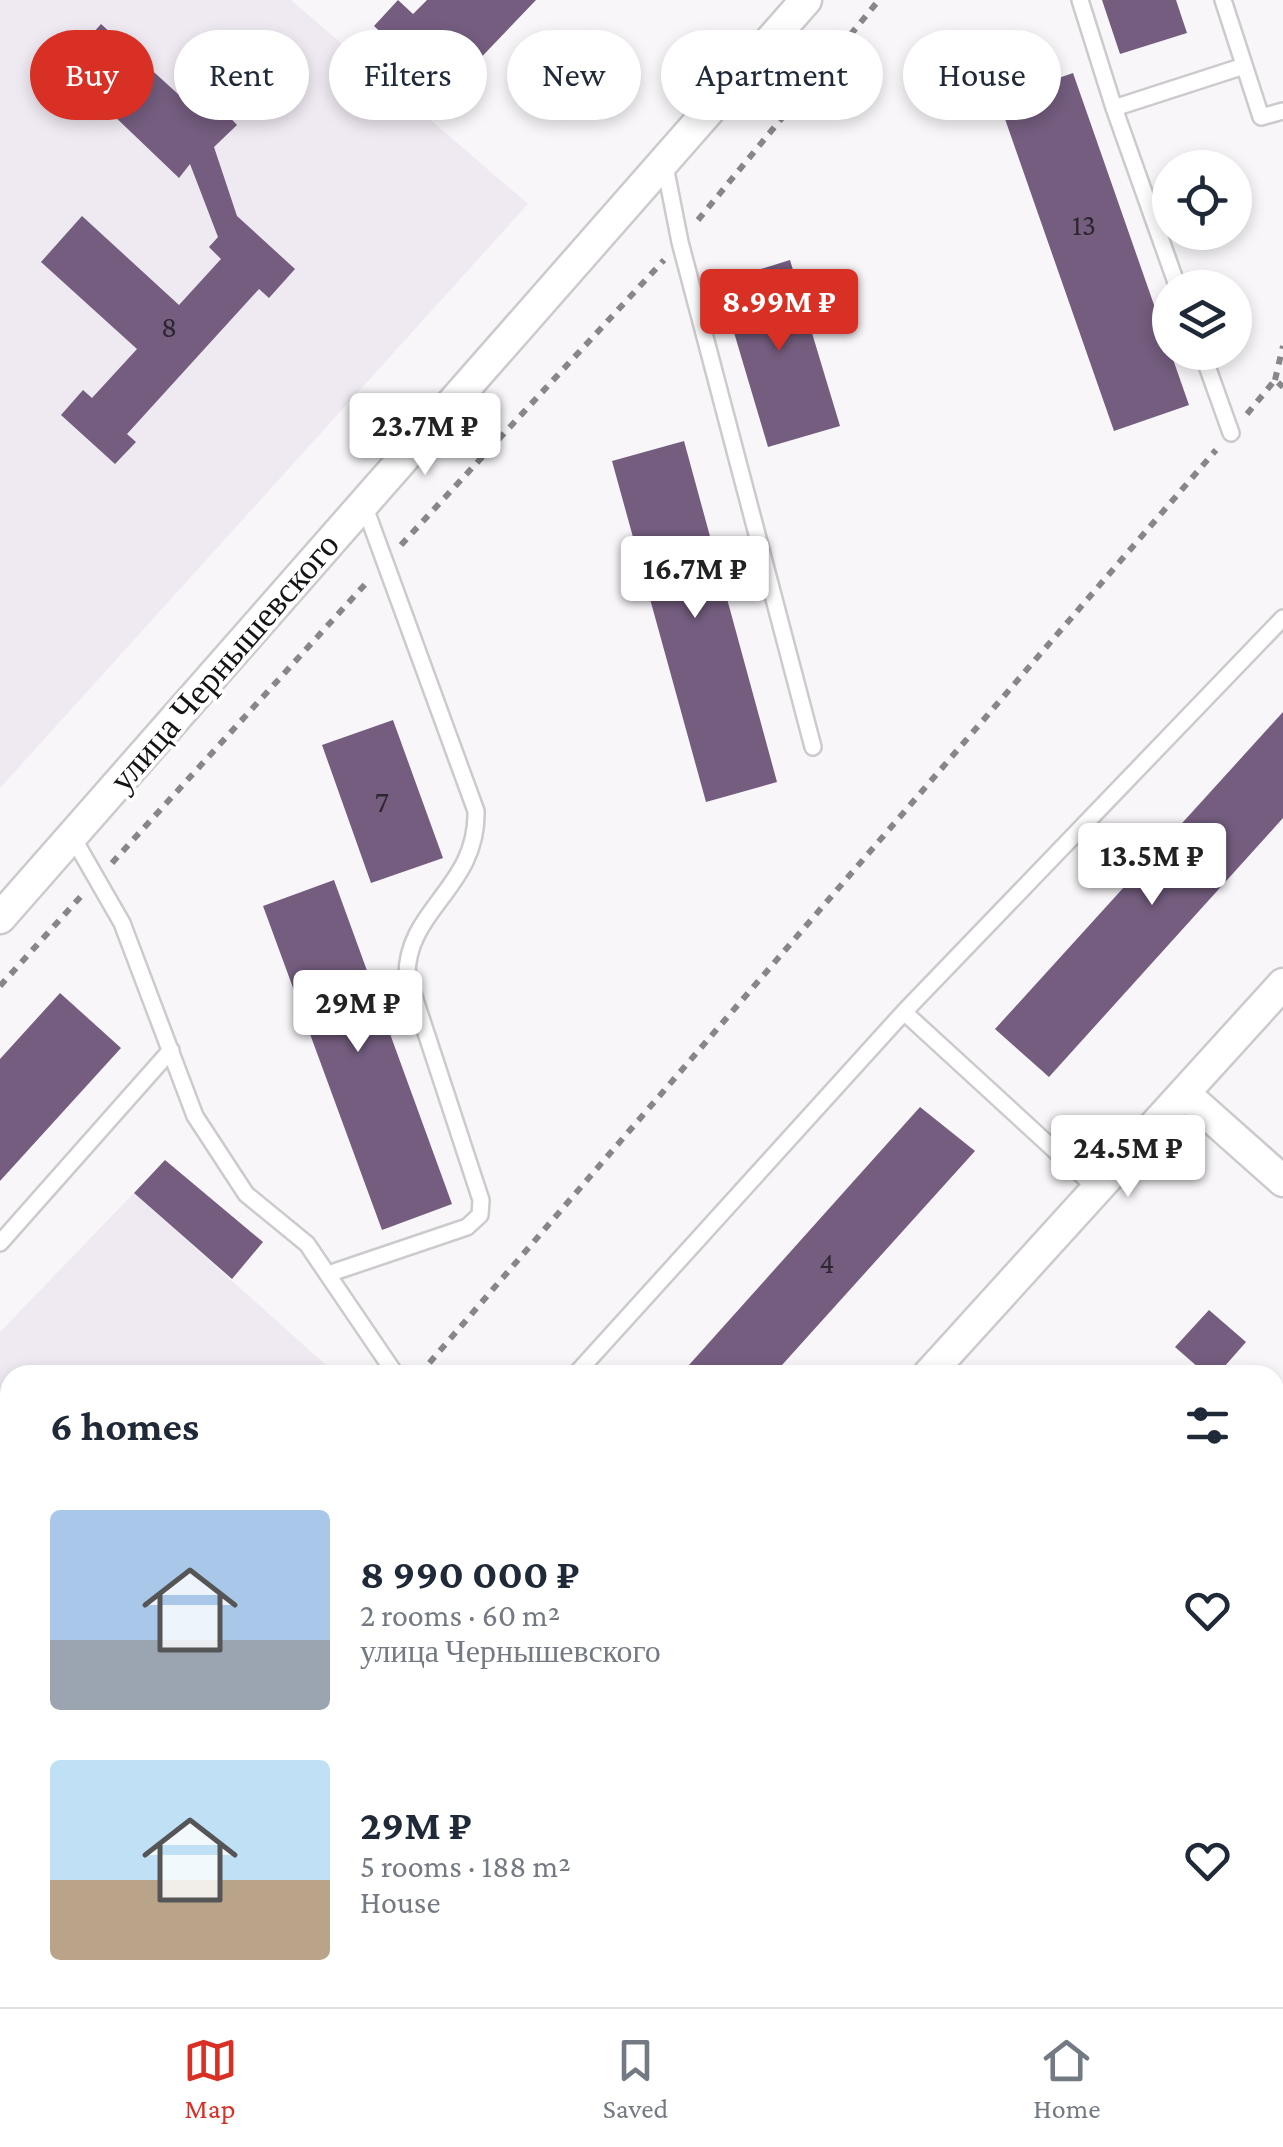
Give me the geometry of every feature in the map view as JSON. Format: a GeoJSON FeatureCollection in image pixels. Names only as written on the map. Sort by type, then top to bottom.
{"type":"FeatureCollection","features":[{"type":"Feature","properties":{"kind":"street","name":"улица Чернышевского"},"geometry":{"type":"LineString","coordinates":[[0,918],[806,0]]}},
{"type":"Feature","properties":{"kind":"street"},"geometry":{"type":"LineString","coordinates":[[937,1365],[1283,984]]}},
{"type":"Feature","properties":{"kind":"street"},"geometry":{"type":"LineString","coordinates":[[1184,1093],[1283,1181]]}},
{"type":"Feature","properties":{"kind":"lane"},"geometry":{"type":"LineString","coordinates":[[1080,0],[1172,270]]}},
{"type":"Feature","properties":{"kind":"lane"},"geometry":{"type":"LineString","coordinates":[[1223,0],[1261,117],[1283,111]]}},
{"type":"Feature","properties":{"kind":"lane"},"geometry":{"type":"LineString","coordinates":[[1114,108],[1244,66]]}},
{"type":"Feature","properties":{"kind":"lane"},"geometry":{"type":"LineString","coordinates":[[664,161],[680,242],[813,747]]}},
{"type":"Feature","properties":{"kind":"lane"},"geometry":{"type":"LineString","coordinates":[[1208,370],[1231,433]]}},
{"type":"Feature","properties":{"kind":"lane"},"geometry":{"type":"LineString","coordinates":[[328,1274],[467,1227],[480,1215],[481,1200],[407,964],[416,936],[467,864],[477,839],[476,811],[363,502]]}},
{"type":"Feature","properties":{"kind":"lane"},"geometry":{"type":"LineString","coordinates":[[584,1365],[904,1012],[1283,618]]}},
{"type":"Feature","properties":{"kind":"lane"},"geometry":{"type":"LineString","coordinates":[[72,836],[122,923],[195,1116],[246,1194],[307,1244],[389,1365]]}},
{"type":"Feature","properties":{"kind":"lane"},"geometry":{"type":"LineString","coordinates":[[904,1012],[1097,1189]]}},
{"type":"Feature","properties":{"kind":"lane"},"geometry":{"type":"LineString","coordinates":[[0,1243],[171,1050]]}},
{"type":"Feature","properties":{"kind":"path"},"geometry":{"type":"LineString","coordinates":[[0,986],[680,242],[879,0]]}},
{"type":"Feature","properties":{"kind":"path"},"geometry":{"type":"LineString","coordinates":[[428,1365],[1231,433],[1275,380],[1283,346]]}},
{"type":"Feature","properties":{"kind":"path"},"geometry":{"type":"LineString","coordinates":[[1275,380],[1283,387]]}},
{"type":"Feature","properties":{"kind":"shaded area"},"geometry":{"type":"Polygon","coordinates":[[[0,0],[291,0],[329,33],[329,120],[430,120],[528,204],[0,788],[0,0]]]}},
{"type":"Feature","properties":{"kind":"shaded area"},"geometry":{"type":"Polygon","coordinates":[[[134,1193],[326,1365],[0,1365],[0,1332],[134,1193]]]}},
{"type":"Feature","properties":{"kind":"building"},"geometry":{"type":"Polygon","coordinates":[[[398,0],[413,14],[427,0],[536,0],[487,51],[487,30],[378,30],[374,26],[398,0]]]}},
{"type":"Feature","properties":{"kind":"building"},"geometry":{"type":"Polygon","coordinates":[[[1102,0],[1176,0],[1187,33],[1120,54],[1102,0]]]}},
{"type":"Feature","properties":{"kind":"building"},"geometry":{"type":"Polygon","coordinates":[[[154,72],[174,90],[174,120],[232,120],[237,125],[214,147],[237,216],[295,269],[269,298],[259,289],[127,434],[136,442],[115,464],[61,415],[83,390],[92,398],[137,349],[41,262],[82,216],[179,305],[221,259],[209,247],[218,237],[190,164],[179,178],[118,120],[154,120],[154,72]]]}},
{"type":"Feature","properties":{"kind":"building"},"geometry":{"type":"Polygon","coordinates":[[[1073,73],[1152,299],[1152,370],[1177,370],[1189,405],[1114,431],[1005,120],[1061,120],[1061,77],[1073,73]]]}},
{"type":"Feature","properties":{"kind":"building"},"geometry":{"type":"Polygon","coordinates":[[[790,260],[840,426],[768,447],[719,282],[790,260]]]}},
{"type":"Feature","properties":{"kind":"building"},"geometry":{"type":"Polygon","coordinates":[[[684,441],[777,782],[706,802],[612,461],[684,441]]]}},
{"type":"Feature","properties":{"kind":"building"},"geometry":{"type":"Polygon","coordinates":[[[1283,712],[1283,818],[1049,1077],[995,1029],[1283,712]]]}},
{"type":"Feature","properties":{"kind":"building"},"geometry":{"type":"Polygon","coordinates":[[[393,720],[443,858],[371,883],[322,745],[393,720]]]}},
{"type":"Feature","properties":{"kind":"building"},"geometry":{"type":"Polygon","coordinates":[[[334,880],[452,1204],[382,1230],[263,906],[334,880]]]}},
{"type":"Feature","properties":{"kind":"building"},"geometry":{"type":"Polygon","coordinates":[[[60,993],[121,1048],[0,1181],[0,1059],[60,993]]]}},
{"type":"Feature","properties":{"kind":"building"},"geometry":{"type":"Polygon","coordinates":[[[920,1107],[975,1151],[782,1365],[689,1365],[920,1107]]]}},
{"type":"Feature","properties":{"kind":"building"},"geometry":{"type":"Polygon","coordinates":[[[165,1160],[263,1242],[232,1279],[134,1193],[165,1160]]]}},
{"type":"Feature","properties":{"kind":"building"},"geometry":{"type":"Polygon","coordinates":[[[1209,1310],[1246,1342],[1226,1365],[1196,1365],[1175,1347],[1209,1310]]]}}]}
